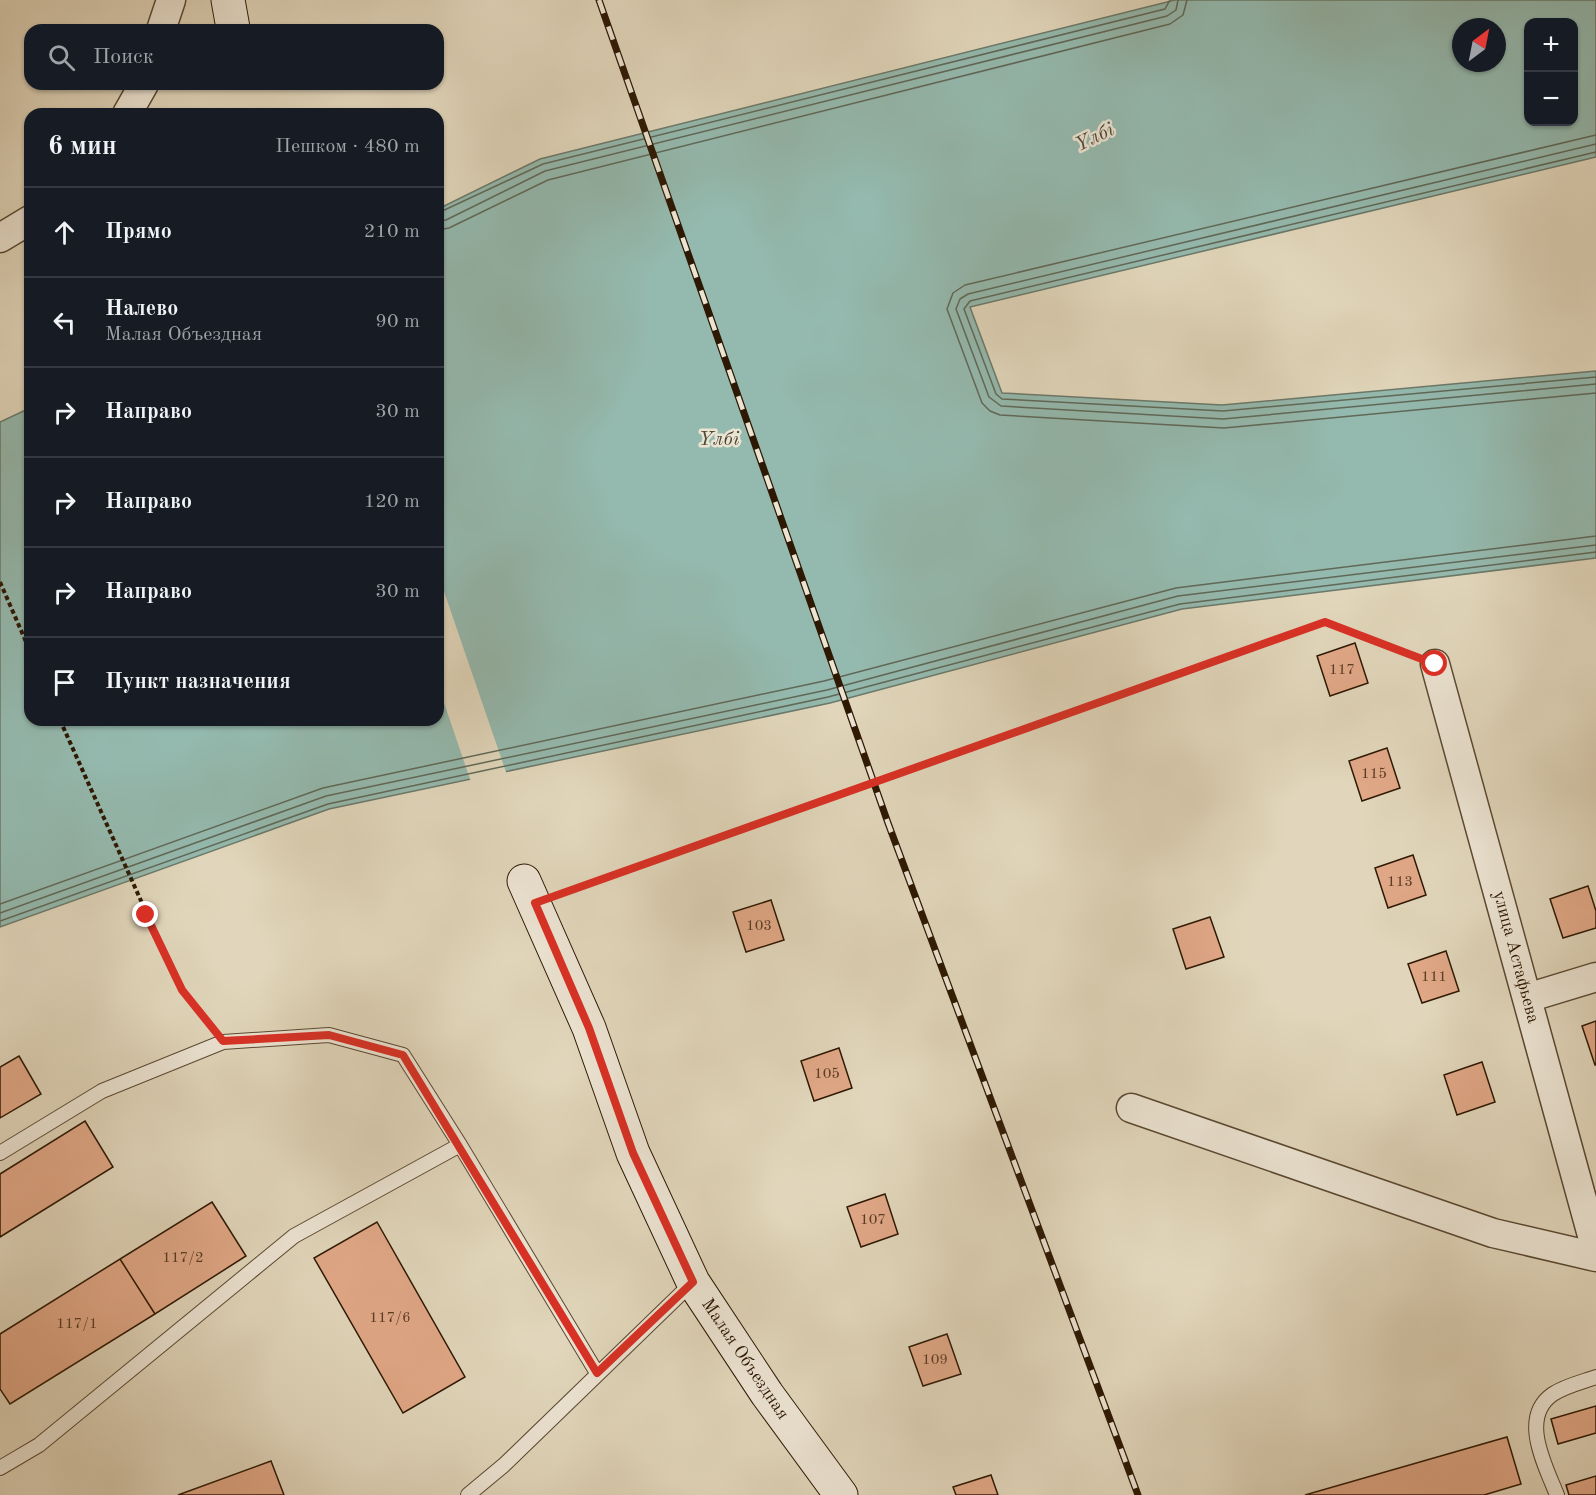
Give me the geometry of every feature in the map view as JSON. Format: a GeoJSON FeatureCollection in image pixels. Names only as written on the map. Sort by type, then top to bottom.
{"type":"FeatureCollection","features":[{"type":"Feature","properties":{"kind":"main road","name":"Малая Объездная"},"geometry":{"type":"LineString","coordinates":[[529,892],[589,1028],[633,1153],[693,1282],[767,1394],[841,1495]]}},
{"type":"Feature","properties":{"kind":"street"},"geometry":{"type":"LineString","coordinates":[[164,24],[171,0]]}},
{"type":"Feature","properties":{"kind":"street"},"geometry":{"type":"LineString","coordinates":[[130,108],[141,90]]}},
{"type":"Feature","properties":{"kind":"street"},"geometry":{"type":"LineString","coordinates":[[0,238],[24,224]]}},
{"type":"Feature","properties":{"kind":"street","name":"улица Астафьева"},"geometry":{"type":"LineString","coordinates":[[1435,664],[1596,1250]]}},
{"type":"Feature","properties":{"kind":"street"},"geometry":{"type":"LineString","coordinates":[[1527,998],[1596,977]]}},
{"type":"Feature","properties":{"kind":"street"},"geometry":{"type":"LineString","coordinates":[[1131,1108],[1493,1233],[1596,1257]]}},
{"type":"Feature","properties":{"kind":"lane"},"geometry":{"type":"LineString","coordinates":[[0,1153],[102,1092],[223,1041],[329,1035],[403,1055],[597,1373]]}},
{"type":"Feature","properties":{"kind":"lane"},"geometry":{"type":"LineString","coordinates":[[0,1468],[39,1445],[294,1236],[460,1145]]}},
{"type":"Feature","properties":{"kind":"lane"},"geometry":{"type":"LineString","coordinates":[[468,1495],[504,1466],[693,1282]]}},
{"type":"Feature","properties":{"kind":"lane"},"geometry":{"type":"LineString","coordinates":[[1557,1495],[1535,1430],[1536,1416],[1540,1405],[1554,1393],[1596,1377]]}},
{"type":"Feature","properties":{"kind":"path"},"geometry":{"type":"LineString","coordinates":[[0,582],[24,637]]}},
{"type":"Feature","properties":{"kind":"path"},"geometry":{"type":"LineString","coordinates":[[529,892],[1325,622],[1435,664]]}},
{"type":"Feature","properties":{"kind":"path"},"geometry":{"type":"LineString","coordinates":[[63,726],[146,915],[182,990],[223,1041]]}},
{"type":"Feature","properties":{"kind":"water","name":"Үлбі"},"geometry":{"type":"Polygon","coordinates":[[[1175,0],[1596,0],[1596,157],[970,307],[1002,393],[1222,405],[1596,371],[1596,558],[1182,609],[830,703],[329,809],[0,927],[0,422],[24,411],[24,726],[444,726],[444,206],[540,159],[1175,0]]]}},
{"type":"Feature","properties":{"kind":"pier"},"geometry":{"type":"Polygon","coordinates":[[[444,591],[507,775],[471,782],[444,703],[444,591]]]}},
{"type":"Feature","properties":{"kind":"building"},"geometry":{"type":"Polygon","coordinates":[[[1355,643],[1368,683],[1330,696],[1317,656],[1355,643]]]}},
{"type":"Feature","properties":{"kind":"building"},"geometry":{"type":"Polygon","coordinates":[[[1387,748],[1400,788],[1362,801],[1349,761],[1387,748]]]}},
{"type":"Feature","properties":{"kind":"building"},"geometry":{"type":"Polygon","coordinates":[[[1413,855],[1426,895],[1388,908],[1375,868],[1413,855]]]}},
{"type":"Feature","properties":{"kind":"building"},"geometry":{"type":"Polygon","coordinates":[[[1588,886],[1596,911],[1596,928],[1563,938],[1550,899],[1588,886]]]}},
{"type":"Feature","properties":{"kind":"building"},"geometry":{"type":"Polygon","coordinates":[[[771,900],[784,940],[746,952],[733,912],[771,900]]]}},
{"type":"Feature","properties":{"kind":"building"},"geometry":{"type":"Polygon","coordinates":[[[1210,917],[1224,957],[1186,969],[1173,929],[1210,917]]]}},
{"type":"Feature","properties":{"kind":"building"},"geometry":{"type":"Polygon","coordinates":[[[1446,951],[1459,991],[1422,1003],[1408,964],[1446,951]]]}},
{"type":"Feature","properties":{"kind":"building"},"geometry":{"type":"Polygon","coordinates":[[[1596,1021],[1596,1065],[1595,1065],[1582,1026],[1596,1021]]]}},
{"type":"Feature","properties":{"kind":"building"},"geometry":{"type":"Polygon","coordinates":[[[839,1048],[852,1088],[814,1101],[801,1061],[839,1048]]]}},
{"type":"Feature","properties":{"kind":"building"},"geometry":{"type":"Polygon","coordinates":[[[19,1056],[41,1094],[0,1118],[0,1067],[19,1056]]]}},
{"type":"Feature","properties":{"kind":"building"},"geometry":{"type":"Polygon","coordinates":[[[1482,1062],[1495,1102],[1457,1115],[1444,1075],[1482,1062]]]}},
{"type":"Feature","properties":{"kind":"building"},"geometry":{"type":"Polygon","coordinates":[[[85,1121],[113,1167],[0,1237],[0,1174],[85,1121]]]}},
{"type":"Feature","properties":{"kind":"building"},"geometry":{"type":"Polygon","coordinates":[[[885,1194],[898,1234],[861,1247],[847,1207],[885,1194]]]}},
{"type":"Feature","properties":{"kind":"building"},"geometry":{"type":"Polygon","coordinates":[[[212,1202],[246,1256],[155,1314],[120,1259],[212,1202]]]}},
{"type":"Feature","properties":{"kind":"building"},"geometry":{"type":"Polygon","coordinates":[[[377,1222],[465,1377],[403,1413],[314,1258],[377,1222]]]}},
{"type":"Feature","properties":{"kind":"building"},"geometry":{"type":"Polygon","coordinates":[[[120,1259],[155,1314],[10,1404],[0,1389],[0,1334],[120,1259]]]}},
{"type":"Feature","properties":{"kind":"building"},"geometry":{"type":"Polygon","coordinates":[[[947,1334],[961,1374],[923,1386],[909,1347],[947,1334]]]}},
{"type":"Feature","properties":{"kind":"building"},"geometry":{"type":"Polygon","coordinates":[[[1596,1406],[1596,1433],[1558,1444],[1551,1419],[1596,1406]]]}},
{"type":"Feature","properties":{"kind":"building"},"geometry":{"type":"Polygon","coordinates":[[[1507,1437],[1521,1484],[1484,1495],[1305,1495],[1507,1437]]]}},
{"type":"Feature","properties":{"kind":"building"},"geometry":{"type":"Polygon","coordinates":[[[271,1461],[284,1495],[178,1495],[271,1461]]]}},
{"type":"Feature","properties":{"kind":"building"},"geometry":{"type":"Polygon","coordinates":[[[991,1475],[998,1495],[956,1495],[953,1487],[991,1475]]]}},
{"type":"Feature","properties":{"kind":"building"},"geometry":{"type":"Polygon","coordinates":[[[1596,1476],[1596,1495],[1569,1495],[1566,1485],[1596,1476]]]}},
{"type":"Feature","properties":{"kind":"railway"},"geometry":{"type":"LineString","coordinates":[[599,0],[888,823],[1138,1495]]}},
{"type":"Feature","properties":{"kind":"route"},"geometry":{"type":"LineString","coordinates":[[146,915],[182,990],[223,1041],[329,1035],[403,1055],[597,1373],[693,1282],[633,1153],[589,1028],[535,903],[1325,622],[1435,664]]}}]}
